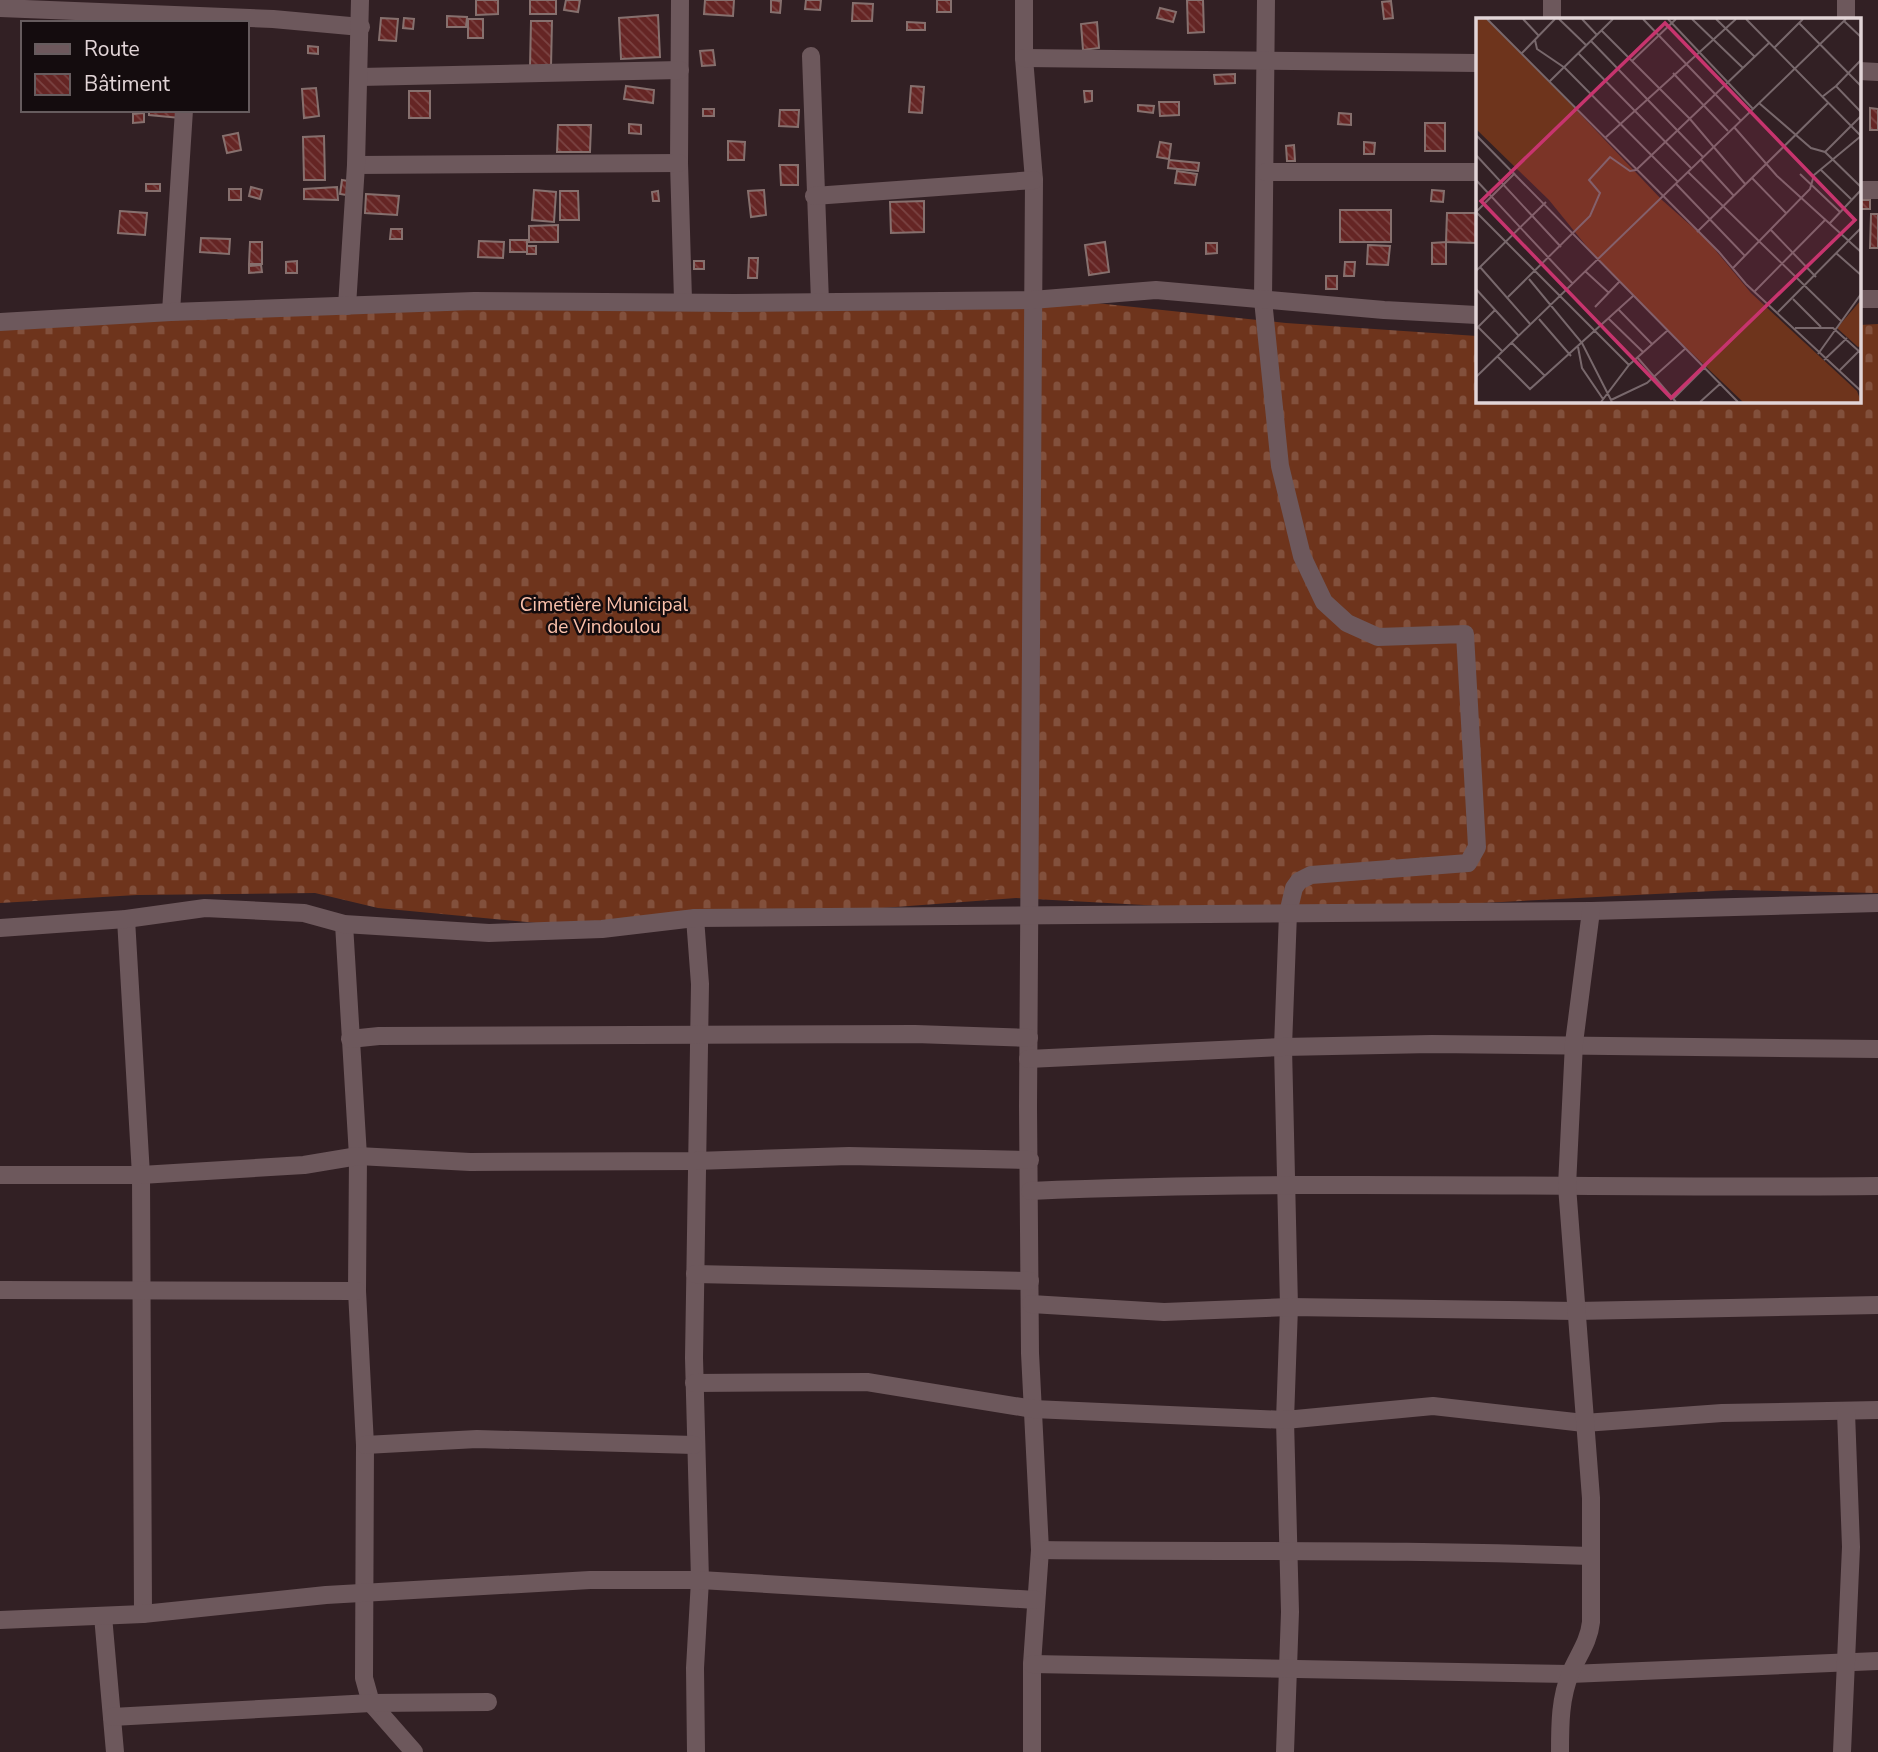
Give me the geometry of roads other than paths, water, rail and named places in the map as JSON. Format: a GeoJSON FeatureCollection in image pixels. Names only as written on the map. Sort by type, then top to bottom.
{"type":"FeatureCollection","features":[{"type":"Feature","properties":{"kind":"street"},"geometry":{"type":"LineString","coordinates":[[347,306],[360,77],[360,0]]}},
{"type":"Feature","properties":{"kind":"street"},"geometry":{"type":"LineString","coordinates":[[680,0],[679,163],[683,300]]}},
{"type":"Feature","properties":{"kind":"street"},"geometry":{"type":"LineString","coordinates":[[1024,0],[1024,58],[1034,180],[1028,1059],[1033,1409],[1040,1550],[1032,1664],[1032,1752]]}},
{"type":"Feature","properties":{"kind":"street"},"geometry":{"type":"LineString","coordinates":[[1266,0],[1263,300],[1280,466],[1302,556],[1324,601],[1347,623],[1378,638],[1465,634],[1477,847],[1468,863],[1311,876],[1299,881],[1294,888],[1288,913],[1283,1046],[1289,1187],[1290,1307],[1286,1420],[1289,1553],[1285,1752]]}},
{"type":"Feature","properties":{"kind":"street"},"geometry":{"type":"LineString","coordinates":[[1552,0],[1552,18]]}},
{"type":"Feature","properties":{"kind":"street"},"geometry":{"type":"LineString","coordinates":[[1846,0],[1846,18]]}},
{"type":"Feature","properties":{"kind":"street"},"geometry":{"type":"LineString","coordinates":[[0,8],[83,5],[361,27]]}},
{"type":"Feature","properties":{"kind":"street"},"geometry":{"type":"LineString","coordinates":[[811,56],[814,196],[820,302]]}},
{"type":"Feature","properties":{"kind":"street"},"geometry":{"type":"LineString","coordinates":[[1024,58],[1476,63]]}},
{"type":"Feature","properties":{"kind":"street"},"geometry":{"type":"LineString","coordinates":[[360,77],[680,70]]}},
{"type":"Feature","properties":{"kind":"street"},"geometry":{"type":"LineString","coordinates":[[1860,71],[1878,72]]}},
{"type":"Feature","properties":{"kind":"street"},"geometry":{"type":"LineString","coordinates":[[171,312],[184,112]]}},
{"type":"Feature","properties":{"kind":"street"},"geometry":{"type":"LineString","coordinates":[[356,165],[679,163]]}},
{"type":"Feature","properties":{"kind":"street"},"geometry":{"type":"LineString","coordinates":[[1265,172],[1476,172]]}},
{"type":"Feature","properties":{"kind":"street"},"geometry":{"type":"LineString","coordinates":[[814,196],[1034,180]]}},
{"type":"Feature","properties":{"kind":"street"},"geometry":{"type":"LineString","coordinates":[[1860,190],[1878,190]]}},
{"type":"Feature","properties":{"kind":"street"},"geometry":{"type":"LineString","coordinates":[[0,322],[45,322],[171,312],[474,301],[1032,300],[1156,290],[1476,315]]}},
{"type":"Feature","properties":{"kind":"street"},"geometry":{"type":"LineString","coordinates":[[1860,299],[1878,299]]}},
{"type":"Feature","properties":{"kind":"street"},"geometry":{"type":"LineString","coordinates":[[0,928],[126,919],[205,908],[304,913],[344,924],[489,933],[602,929],[695,918],[1591,911],[1878,903]]}},
{"type":"Feature","properties":{"kind":"street"},"geometry":{"type":"LineString","coordinates":[[1560,1752],[1560,1717],[1570,1674],[1590,1637],[1591,1498],[1567,1186],[1574,1043],[1591,911]]}},
{"type":"Feature","properties":{"kind":"street"},"geometry":{"type":"LineString","coordinates":[[695,918],[700,984],[695,1161],[694,1383],[700,1580],[695,1668],[695,1752]]}},
{"type":"Feature","properties":{"kind":"street"},"geometry":{"type":"LineString","coordinates":[[126,919],[141,1175],[143,1614]]}},
{"type":"Feature","properties":{"kind":"street"},"geometry":{"type":"LineString","coordinates":[[344,924],[358,1156],[356,1291],[365,1445],[362,1592],[364,1678],[371,1703],[414,1752]]}},
{"type":"Feature","properties":{"kind":"street"},"geometry":{"type":"LineString","coordinates":[[351,1039],[379,1035],[903,1034],[1028,1038]]}},
{"type":"Feature","properties":{"kind":"street"},"geometry":{"type":"LineString","coordinates":[[1028,1059],[1283,1046],[1574,1043],[1878,1049]]}},
{"type":"Feature","properties":{"kind":"street"},"geometry":{"type":"LineString","coordinates":[[0,1175],[141,1175],[304,1165],[358,1156],[470,1162],[695,1161],[849,1156],[1030,1160]]}},
{"type":"Feature","properties":{"kind":"street"},"geometry":{"type":"LineString","coordinates":[[1030,1191],[1163,1186],[1289,1187],[1433,1183],[1878,1186]]}},
{"type":"Feature","properties":{"kind":"street"},"geometry":{"type":"LineString","coordinates":[[695,1274],[1031,1281]]}},
{"type":"Feature","properties":{"kind":"street"},"geometry":{"type":"LineString","coordinates":[[0,1290],[356,1291]]}},
{"type":"Feature","properties":{"kind":"street"},"geometry":{"type":"LineString","coordinates":[[1031,1304],[1164,1312],[1290,1307],[1576,1311],[1878,1305]]}},
{"type":"Feature","properties":{"kind":"street"},"geometry":{"type":"LineString","coordinates":[[694,1383],[867,1382],[1033,1409],[1286,1420],[1433,1406],[1584,1423],[1722,1413],[1878,1410]]}},
{"type":"Feature","properties":{"kind":"street"},"geometry":{"type":"LineString","coordinates":[[1842,1752],[1851,1547],[1846,1412]]}},
{"type":"Feature","properties":{"kind":"street"},"geometry":{"type":"LineString","coordinates":[[365,1445],[477,1439],[694,1445]]}},
{"type":"Feature","properties":{"kind":"street"},"geometry":{"type":"LineString","coordinates":[[1040,1550],[1289,1553],[1444,1551],[1590,1556]]}},
{"type":"Feature","properties":{"kind":"street"},"geometry":{"type":"LineString","coordinates":[[0,1620],[143,1614],[248,1601],[362,1592],[590,1580],[700,1580],[1036,1600]]}},
{"type":"Feature","properties":{"kind":"street"},"geometry":{"type":"LineString","coordinates":[[103,1616],[115,1752]]}},
{"type":"Feature","properties":{"kind":"street"},"geometry":{"type":"LineString","coordinates":[[1032,1664],[1570,1674],[1878,1661]]}},
{"type":"Feature","properties":{"kind":"street"},"geometry":{"type":"LineString","coordinates":[[112,1717],[371,1703],[488,1702]]}},
{"type":"Feature","properties":{"kind":"park label","name":"Cimetière Municipal de Vindoulou"},"geometry":{"type":"Point","coordinates":[604,615]}}]}
